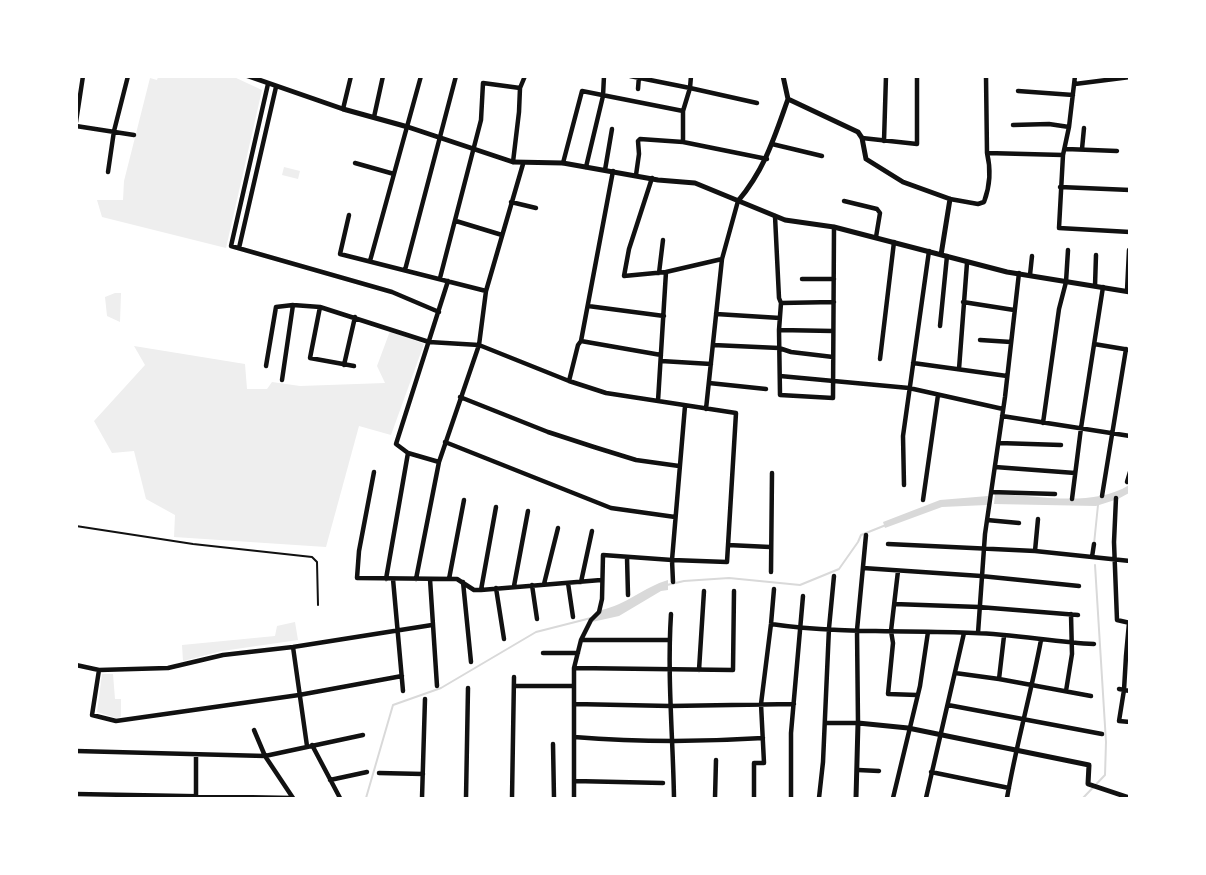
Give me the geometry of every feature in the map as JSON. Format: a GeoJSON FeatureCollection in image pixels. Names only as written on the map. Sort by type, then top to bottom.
{"type":"FeatureCollection","features":[{"type":"Feature","properties":{"kind":"street"},"geometry":{"type":"LineString","coordinates":[[83,76],[76,124],[134,135]]}},
{"type":"Feature","properties":{"kind":"street"},"geometry":{"type":"LineString","coordinates":[[108,172],[114,131],[128,76]]}},
{"type":"Feature","properties":{"kind":"street"},"geometry":{"type":"LineString","coordinates":[[343,109],[351,76]]}},
{"type":"Feature","properties":{"kind":"street"},"geometry":{"type":"LineString","coordinates":[[374,117],[383,76]]}},
{"type":"Feature","properties":{"kind":"street"},"geometry":{"type":"LineString","coordinates":[[370,261],[421,76]]}},
{"type":"Feature","properties":{"kind":"street"},"geometry":{"type":"LineString","coordinates":[[405,270],[456,76]]}},
{"type":"Feature","properties":{"kind":"street"},"geometry":{"type":"LineString","coordinates":[[513,162],[520,88],[525,76]]}},
{"type":"Feature","properties":{"kind":"street"},"geometry":{"type":"LineString","coordinates":[[586,167],[603,96],[604,76]]}},
{"type":"Feature","properties":{"kind":"street"},"geometry":{"type":"LineString","coordinates":[[630,76],[757,103]]}},
{"type":"Feature","properties":{"kind":"street"},"geometry":{"type":"LineString","coordinates":[[683,142],[683,111],[691,76]]}},
{"type":"Feature","properties":{"kind":"street"},"geometry":{"type":"LineString","coordinates":[[706,409],[722,259],[738,201],[767,159],[788,99],[783,76]]}},
{"type":"Feature","properties":{"kind":"street"},"geometry":{"type":"LineString","coordinates":[[884,141],[886,76]]}},
{"type":"Feature","properties":{"kind":"street"},"geometry":{"type":"LineString","coordinates":[[861,138],[917,144],[917,76]]}},
{"type":"Feature","properties":{"kind":"street"},"geometry":{"type":"LineString","coordinates":[[788,99],[858,132],[866,159],[903,182],[950,199],[978,204],[984,202],[989,173],[986,76]]}},
{"type":"Feature","properties":{"kind":"street"},"geometry":{"type":"LineString","coordinates":[[1075,76],[1060,187],[1059,228],[1130,232]]}},
{"type":"Feature","properties":{"kind":"street"},"geometry":{"type":"LineString","coordinates":[[248,77],[513,162],[563,163],[636,176],[695,183],[785,220],[834,227],[967,263],[1128,292],[1129,250]]}},
{"type":"Feature","properties":{"kind":"street"},"geometry":{"type":"LineString","coordinates":[[638,90],[639,77]]}},
{"type":"Feature","properties":{"kind":"street"},"geometry":{"type":"LineString","coordinates":[[1074,84],[1130,77]]}},
{"type":"Feature","properties":{"kind":"street"},"geometry":{"type":"LineString","coordinates":[[440,278],[481,120],[483,82],[520,88]]}},
{"type":"Feature","properties":{"kind":"street"},"geometry":{"type":"LineString","coordinates":[[268,84],[231,246],[392,292],[439,312]]}},
{"type":"Feature","properties":{"kind":"street"},"geometry":{"type":"LineString","coordinates":[[239,248],[276,87]]}},
{"type":"Feature","properties":{"kind":"street"},"geometry":{"type":"LineString","coordinates":[[563,163],[582,91],[683,111]]}},
{"type":"Feature","properties":{"kind":"street"},"geometry":{"type":"LineString","coordinates":[[1018,91],[1073,95]]}},
{"type":"Feature","properties":{"kind":"street"},"geometry":{"type":"LineString","coordinates":[[1013,125],[1049,124],[1069,127]]}},
{"type":"Feature","properties":{"kind":"street"},"geometry":{"type":"LineString","coordinates":[[1082,149],[1084,128]]}},
{"type":"Feature","properties":{"kind":"street"},"geometry":{"type":"LineString","coordinates":[[605,170],[612,129]]}},
{"type":"Feature","properties":{"kind":"street"},"geometry":{"type":"LineString","coordinates":[[636,176],[638,140],[683,142],[767,159]]}},
{"type":"Feature","properties":{"kind":"street"},"geometry":{"type":"LineString","coordinates":[[772,144],[822,156]]}},
{"type":"Feature","properties":{"kind":"street"},"geometry":{"type":"LineString","coordinates":[[1066,149],[1117,151]]}},
{"type":"Feature","properties":{"kind":"street"},"geometry":{"type":"LineString","coordinates":[[987,153],[1064,155]]}},
{"type":"Feature","properties":{"kind":"street"},"geometry":{"type":"LineString","coordinates":[[355,163],[394,174]]}},
{"type":"Feature","properties":{"kind":"street"},"geometry":{"type":"LineString","coordinates":[[416,579],[439,462],[479,345],[486,291],[523,164]]}},
{"type":"Feature","properties":{"kind":"street"},"geometry":{"type":"LineString","coordinates":[[248,170],[256,172]]}},
{"type":"Feature","properties":{"kind":"street"},"geometry":{"type":"LineString","coordinates":[[568,381],[581,341],[613,171]]}},
{"type":"Feature","properties":{"kind":"street"},"geometry":{"type":"LineString","coordinates":[[652,178],[629,249],[624,276],[666,272],[722,259]]}},
{"type":"Feature","properties":{"kind":"street"},"geometry":{"type":"LineString","coordinates":[[1060,187],[1130,190]]}},
{"type":"Feature","properties":{"kind":"street"},"geometry":{"type":"LineString","coordinates":[[940,326],[950,199]]}},
{"type":"Feature","properties":{"kind":"street"},"geometry":{"type":"LineString","coordinates":[[844,201],[877,209],[880,213],[876,237]]}},
{"type":"Feature","properties":{"kind":"street"},"geometry":{"type":"LineString","coordinates":[[511,202],[536,208]]}},
{"type":"Feature","properties":{"kind":"street"},"geometry":{"type":"LineString","coordinates":[[349,215],[340,254],[486,291]]}},
{"type":"Feature","properties":{"kind":"street"},"geometry":{"type":"LineString","coordinates":[[775,216],[778,288],[781,303],[780,395],[833,398],[834,227]]}},
{"type":"Feature","properties":{"kind":"street"},"geometry":{"type":"LineString","coordinates":[[456,220],[502,235]]}},
{"type":"Feature","properties":{"kind":"street"},"geometry":{"type":"LineString","coordinates":[[659,273],[663,240]]}},
{"type":"Feature","properties":{"kind":"street"},"geometry":{"type":"LineString","coordinates":[[880,359],[894,242]]}},
{"type":"Feature","properties":{"kind":"street"},"geometry":{"type":"LineString","coordinates":[[1044,423],[1059,309],[1066,282],[1068,250]]}},
{"type":"Feature","properties":{"kind":"street"},"geometry":{"type":"LineString","coordinates":[[904,485],[903,436],[929,251]]}},
{"type":"Feature","properties":{"kind":"street"},"geometry":{"type":"LineString","coordinates":[[1095,286],[1096,255]]}},
{"type":"Feature","properties":{"kind":"street"},"geometry":{"type":"LineString","coordinates":[[1030,275],[1032,256]]}},
{"type":"Feature","properties":{"kind":"street"},"geometry":{"type":"LineString","coordinates":[[959,369],[967,263]]}},
{"type":"Feature","properties":{"kind":"street"},"geometry":{"type":"LineString","coordinates":[[658,401],[666,272]]}},
{"type":"Feature","properties":{"kind":"street"},"geometry":{"type":"LineString","coordinates":[[978,633],[987,520],[999,443],[1019,273]]}},
{"type":"Feature","properties":{"kind":"street"},"geometry":{"type":"LineString","coordinates":[[802,279],[834,279]]}},
{"type":"Feature","properties":{"kind":"street"},"geometry":{"type":"LineString","coordinates":[[439,462],[408,453],[396,444],[448,281]]}},
{"type":"Feature","properties":{"kind":"street"},"geometry":{"type":"LineString","coordinates":[[1072,499],[1103,287]]}},
{"type":"Feature","properties":{"kind":"street"},"geometry":{"type":"LineString","coordinates":[[781,303],[834,302]]}},
{"type":"Feature","properties":{"kind":"street"},"geometry":{"type":"LineString","coordinates":[[963,302],[1014,310]]}},
{"type":"Feature","properties":{"kind":"street"},"geometry":{"type":"LineString","coordinates":[[282,380],[293,305]]}},
{"type":"Feature","properties":{"kind":"street"},"geometry":{"type":"LineString","coordinates":[[266,366],[276,307],[293,305],[320,307],[429,342],[479,345],[568,381],[606,393],[736,413],[727,562],[603,555],[602,599],[599,612],[591,620],[581,640],[574,668],[574,798]]}},
{"type":"Feature","properties":{"kind":"street"},"geometry":{"type":"LineString","coordinates":[[588,306],[664,315]]}},
{"type":"Feature","properties":{"kind":"street"},"geometry":{"type":"LineString","coordinates":[[320,307],[310,358],[354,366]]}},
{"type":"Feature","properties":{"kind":"street"},"geometry":{"type":"LineString","coordinates":[[716,314],[780,318]]}},
{"type":"Feature","properties":{"kind":"street"},"geometry":{"type":"LineString","coordinates":[[344,365],[355,317]]}},
{"type":"Feature","properties":{"kind":"street"},"geometry":{"type":"LineString","coordinates":[[779,330],[833,331]]}},
{"type":"Feature","properties":{"kind":"street"},"geometry":{"type":"LineString","coordinates":[[980,340],[1011,342]]}},
{"type":"Feature","properties":{"kind":"street"},"geometry":{"type":"LineString","coordinates":[[581,341],[661,355]]}},
{"type":"Feature","properties":{"kind":"street"},"geometry":{"type":"LineString","coordinates":[[1094,344],[1127,350],[1102,496]]}},
{"type":"Feature","properties":{"kind":"street"},"geometry":{"type":"LineString","coordinates":[[713,345],[779,348],[791,352],[833,357]]}},
{"type":"Feature","properties":{"kind":"street"},"geometry":{"type":"LineString","coordinates":[[661,361],[711,364]]}},
{"type":"Feature","properties":{"kind":"street"},"geometry":{"type":"LineString","coordinates":[[913,363],[1007,376]]}},
{"type":"Feature","properties":{"kind":"street"},"geometry":{"type":"LineString","coordinates":[[780,376],[909,388],[1003,409]]}},
{"type":"Feature","properties":{"kind":"street"},"geometry":{"type":"LineString","coordinates":[[709,383],[766,389]]}},
{"type":"Feature","properties":{"kind":"street"},"geometry":{"type":"LineString","coordinates":[[923,500],[938,394]]}},
{"type":"Feature","properties":{"kind":"street"},"geometry":{"type":"LineString","coordinates":[[460,397],[548,432],[594,447],[636,460],[679,466]]}},
{"type":"Feature","properties":{"kind":"street"},"geometry":{"type":"LineString","coordinates":[[673,582],[672,560],[685,406]]}},
{"type":"Feature","properties":{"kind":"street"},"geometry":{"type":"LineString","coordinates":[[1002,416],[1130,436]]}},
{"type":"Feature","properties":{"kind":"street"},"geometry":{"type":"LineString","coordinates":[[445,442],[611,508],[675,517]]}},
{"type":"Feature","properties":{"kind":"street"},"geometry":{"type":"LineString","coordinates":[[999,443],[1061,445]]}},
{"type":"Feature","properties":{"kind":"street"},"geometry":{"type":"LineString","coordinates":[[386,579],[408,453]]}},
{"type":"Feature","properties":{"kind":"street"},"geometry":{"type":"LineString","coordinates":[[995,467],[1075,473]]}},
{"type":"Feature","properties":{"kind":"street"},"geometry":{"type":"LineString","coordinates":[[374,472],[356,576],[360,580],[449,579],[464,582],[474,590],[601,580]]}},
{"type":"Feature","properties":{"kind":"street"},"geometry":{"type":"LineString","coordinates":[[1127,482],[1130,472]]}},
{"type":"Feature","properties":{"kind":"street"},"geometry":{"type":"LineString","coordinates":[[771,572],[772,473]]}},
{"type":"Feature","properties":{"kind":"street"},"geometry":{"type":"LineString","coordinates":[[991,492],[1054,494]]}},
{"type":"Feature","properties":{"kind":"street"},"geometry":{"type":"LineString","coordinates":[[1116,498],[1114,559],[1117,620],[1129,623],[1128,656],[1119,721],[1130,722]]}},
{"type":"Feature","properties":{"kind":"street"},"geometry":{"type":"LineString","coordinates":[[449,579],[464,500]]}},
{"type":"Feature","properties":{"kind":"street"},"geometry":{"type":"LineString","coordinates":[[481,590],[496,507]]}},
{"type":"Feature","properties":{"kind":"street"},"geometry":{"type":"LineString","coordinates":[[514,586],[528,511]]}},
{"type":"Feature","properties":{"kind":"street"},"geometry":{"type":"LineString","coordinates":[[1035,551],[1038,519]]}},
{"type":"Feature","properties":{"kind":"street"},"geometry":{"type":"LineString","coordinates":[[987,520],[1018,523]]}},
{"type":"Feature","properties":{"kind":"street"},"geometry":{"type":"LineString","coordinates":[[544,584],[558,528]]}},
{"type":"Feature","properties":{"kind":"street"},"geometry":{"type":"LineString","coordinates":[[581,582],[592,531]]}},
{"type":"Feature","properties":{"kind":"street"},"geometry":{"type":"LineString","coordinates":[[856,798],[858,770],[857,630],[866,535]]}},
{"type":"Feature","properties":{"kind":"street"},"geometry":{"type":"LineString","coordinates":[[888,543],[1035,551],[1130,561]]}},
{"type":"Feature","properties":{"kind":"street"},"geometry":{"type":"LineString","coordinates":[[1092,557],[1094,544]]}},
{"type":"Feature","properties":{"kind":"street"},"geometry":{"type":"LineString","coordinates":[[728,545],[770,547]]}},
{"type":"Feature","properties":{"kind":"street"},"geometry":{"type":"LineString","coordinates":[[627,557],[627,595]]}},
{"type":"Feature","properties":{"kind":"street"},"geometry":{"type":"LineString","coordinates":[[863,568],[981,576],[1079,586]]}},
{"type":"Feature","properties":{"kind":"street"},"geometry":{"type":"LineString","coordinates":[[898,571],[891,631],[893,643],[888,694],[917,695]]}},
{"type":"Feature","properties":{"kind":"street"},"geometry":{"type":"LineString","coordinates":[[819,798],[834,576]]}},
{"type":"Feature","properties":{"kind":"street"},"geometry":{"type":"LineString","coordinates":[[393,579],[403,691]]}},
{"type":"Feature","properties":{"kind":"street"},"geometry":{"type":"LineString","coordinates":[[430,579],[437,687]]}},
{"type":"Feature","properties":{"kind":"street"},"geometry":{"type":"LineString","coordinates":[[464,582],[471,663]]}},
{"type":"Feature","properties":{"kind":"street"},"geometry":{"type":"LineString","coordinates":[[568,583],[573,617]]}},
{"type":"Feature","properties":{"kind":"street"},"geometry":{"type":"LineString","coordinates":[[532,585],[537,619]]}},
{"type":"Feature","properties":{"kind":"street"},"geometry":{"type":"LineString","coordinates":[[496,588],[504,639]]}},
{"type":"Feature","properties":{"kind":"street"},"geometry":{"type":"LineString","coordinates":[[754,798],[754,763],[764,763],[761,704],[774,589]]}},
{"type":"Feature","properties":{"kind":"street"},"geometry":{"type":"LineString","coordinates":[[699,670],[704,591]]}},
{"type":"Feature","properties":{"kind":"street"},"geometry":{"type":"LineString","coordinates":[[574,668],[733,670],[734,591]]}},
{"type":"Feature","properties":{"kind":"street"},"geometry":{"type":"LineString","coordinates":[[790,798],[791,733],[803,596]]}},
{"type":"Feature","properties":{"kind":"street"},"geometry":{"type":"LineString","coordinates":[[894,604],[1078,615]]}},
{"type":"Feature","properties":{"kind":"street"},"geometry":{"type":"LineString","coordinates":[[671,614],[670,706],[674,798]]}},
{"type":"Feature","properties":{"kind":"street"},"geometry":{"type":"LineString","coordinates":[[1066,692],[1072,643],[1071,614]]}},
{"type":"Feature","properties":{"kind":"street"},"geometry":{"type":"LineString","coordinates":[[771,624],[801,628],[978,633],[1094,644]]}},
{"type":"Feature","properties":{"kind":"street"},"geometry":{"type":"LineString","coordinates":[[76,665],[99,670],[168,668],[223,655],[292,647],[432,625]]}},
{"type":"Feature","properties":{"kind":"street"},"geometry":{"type":"LineString","coordinates":[[893,798],[917,695],[928,632]]}},
{"type":"Feature","properties":{"kind":"street"},"geometry":{"type":"LineString","coordinates":[[926,798],[964,633]]}},
{"type":"Feature","properties":{"kind":"street"},"geometry":{"type":"LineString","coordinates":[[999,679],[1004,636]]}},
{"type":"Feature","properties":{"kind":"street"},"geometry":{"type":"LineString","coordinates":[[581,640],[670,640]]}},
{"type":"Feature","properties":{"kind":"street"},"geometry":{"type":"LineString","coordinates":[[1007,798],[1015,751],[1041,640]]}},
{"type":"Feature","properties":{"kind":"street"},"geometry":{"type":"LineString","coordinates":[[292,647],[309,746],[340,798]]}},
{"type":"Feature","properties":{"kind":"street"},"geometry":{"type":"LineString","coordinates":[[543,653],[578,653]]}},
{"type":"Feature","properties":{"kind":"street"},"geometry":{"type":"LineString","coordinates":[[99,670],[92,715],[116,721],[299,695],[402,676]]}},
{"type":"Feature","properties":{"kind":"street"},"geometry":{"type":"LineString","coordinates":[[955,673],[1091,696]]}},
{"type":"Feature","properties":{"kind":"street"},"geometry":{"type":"LineString","coordinates":[[512,798],[514,677]]}},
{"type":"Feature","properties":{"kind":"street"},"geometry":{"type":"LineString","coordinates":[[514,686],[574,686]]}},
{"type":"Feature","properties":{"kind":"street"},"geometry":{"type":"LineString","coordinates":[[466,798],[468,688]]}},
{"type":"Feature","properties":{"kind":"street"},"geometry":{"type":"LineString","coordinates":[[422,798],[424,699]]}},
{"type":"Feature","properties":{"kind":"street"},"geometry":{"type":"LineString","coordinates":[[574,704],[670,706],[794,704]]}},
{"type":"Feature","properties":{"kind":"street"},"geometry":{"type":"LineString","coordinates":[[948,705],[1102,734]]}},
{"type":"Feature","properties":{"kind":"street"},"geometry":{"type":"LineString","coordinates":[[825,723],[858,723],[908,728],[1089,765],[1088,784],[1129,798],[1130,790]]}},
{"type":"Feature","properties":{"kind":"street"},"geometry":{"type":"LineString","coordinates":[[254,730],[265,756],[293,798]]}},
{"type":"Feature","properties":{"kind":"street"},"geometry":{"type":"LineString","coordinates":[[76,751],[265,756],[363,735]]}},
{"type":"Feature","properties":{"kind":"street"},"geometry":{"type":"LineString","coordinates":[[574,737],[717,741],[764,738]]}},
{"type":"Feature","properties":{"kind":"street"},"geometry":{"type":"LineString","coordinates":[[553,744],[554,798]]}},
{"type":"Feature","properties":{"kind":"street"},"geometry":{"type":"LineString","coordinates":[[196,755],[196,798]]}},
{"type":"Feature","properties":{"kind":"street"},"geometry":{"type":"LineString","coordinates":[[715,798],[716,760]]}},
{"type":"Feature","properties":{"kind":"street"},"geometry":{"type":"LineString","coordinates":[[858,770],[879,771]]}},
{"type":"Feature","properties":{"kind":"street"},"geometry":{"type":"LineString","coordinates":[[330,780],[367,771]]}},
{"type":"Feature","properties":{"kind":"street"},"geometry":{"type":"LineString","coordinates":[[932,772],[1009,788]]}},
{"type":"Feature","properties":{"kind":"street"},"geometry":{"type":"LineString","coordinates":[[379,773],[423,774]]}},
{"type":"Feature","properties":{"kind":"street"},"geometry":{"type":"LineString","coordinates":[[574,781],[663,783]]}},
{"type":"Feature","properties":{"kind":"street"},"geometry":{"type":"LineString","coordinates":[[76,794],[293,798]]}},
{"type":"Feature","properties":{"kind":"lane"},"geometry":{"type":"LineString","coordinates":[[76,526],[194,544],[312,557],[317,562],[318,605]]}},
{"type":"Feature","properties":{"kind":"shaded area"},"geometry":{"type":"Polygon","coordinates":[[[158,77],[234,77],[262,90],[226,248],[102,217],[97,200],[123,200],[124,181],[150,78],[157,80],[158,77]]]}},
{"type":"Feature","properties":{"kind":"shaded area"},"geometry":{"type":"Polygon","coordinates":[[[284,167],[300,171],[298,179],[282,175],[284,167]]]}},
{"type":"Feature","properties":{"kind":"shaded area"},"geometry":{"type":"Polygon","coordinates":[[[121,293],[120,322],[107,316],[105,297],[121,293]]]}},
{"type":"Feature","properties":{"kind":"shaded area"},"geometry":{"type":"Polygon","coordinates":[[[390,331],[424,344],[391,435],[359,426],[326,547],[174,537],[175,515],[146,499],[134,451],[112,453],[94,421],[145,365],[134,346],[245,364],[247,389],[267,389],[272,382],[300,386],[385,383],[377,366],[390,331]]]}},
{"type":"Feature","properties":{"kind":"shaded area"},"geometry":{"type":"Polygon","coordinates":[[[1129,485],[1129,493],[1096,506],[994,504],[995,494],[1082,498],[1115,492],[1129,485]]]}},
{"type":"Feature","properties":{"kind":"shaded area"},"geometry":{"type":"Polygon","coordinates":[[[988,496],[987,505],[942,507],[885,528],[883,522],[940,500],[988,496]]]}},
{"type":"Feature","properties":{"kind":"shaded area"},"geometry":{"type":"Polygon","coordinates":[[[668,580],[668,590],[661,591],[619,616],[592,622],[601,610],[619,604],[668,580]]]}},
{"type":"Feature","properties":{"kind":"shaded area"},"geometry":{"type":"Polygon","coordinates":[[[295,622],[298,640],[222,651],[183,661],[182,645],[275,636],[277,626],[295,622]]]}},
{"type":"Feature","properties":{"kind":"shaded area"},"geometry":{"type":"Polygon","coordinates":[[[102,674],[113,674],[115,699],[121,699],[121,717],[116,718],[97,712],[102,674]]]}},
{"type":"Feature","properties":{"kind":"waterway"},"geometry":{"type":"LineString","coordinates":[[1094,544],[1098,505]]}},
{"type":"Feature","properties":{"kind":"waterway"},"geometry":{"type":"LineString","coordinates":[[667,585],[684,581],[729,578],[800,585],[839,569],[861,535],[886,525]]}},
{"type":"Feature","properties":{"kind":"waterway"},"geometry":{"type":"LineString","coordinates":[[1083,798],[1105,775],[1106,742],[1095,565]]}},
{"type":"Feature","properties":{"kind":"waterway"},"geometry":{"type":"LineString","coordinates":[[366,798],[393,705],[441,688],[536,632],[591,618]]}}]}
